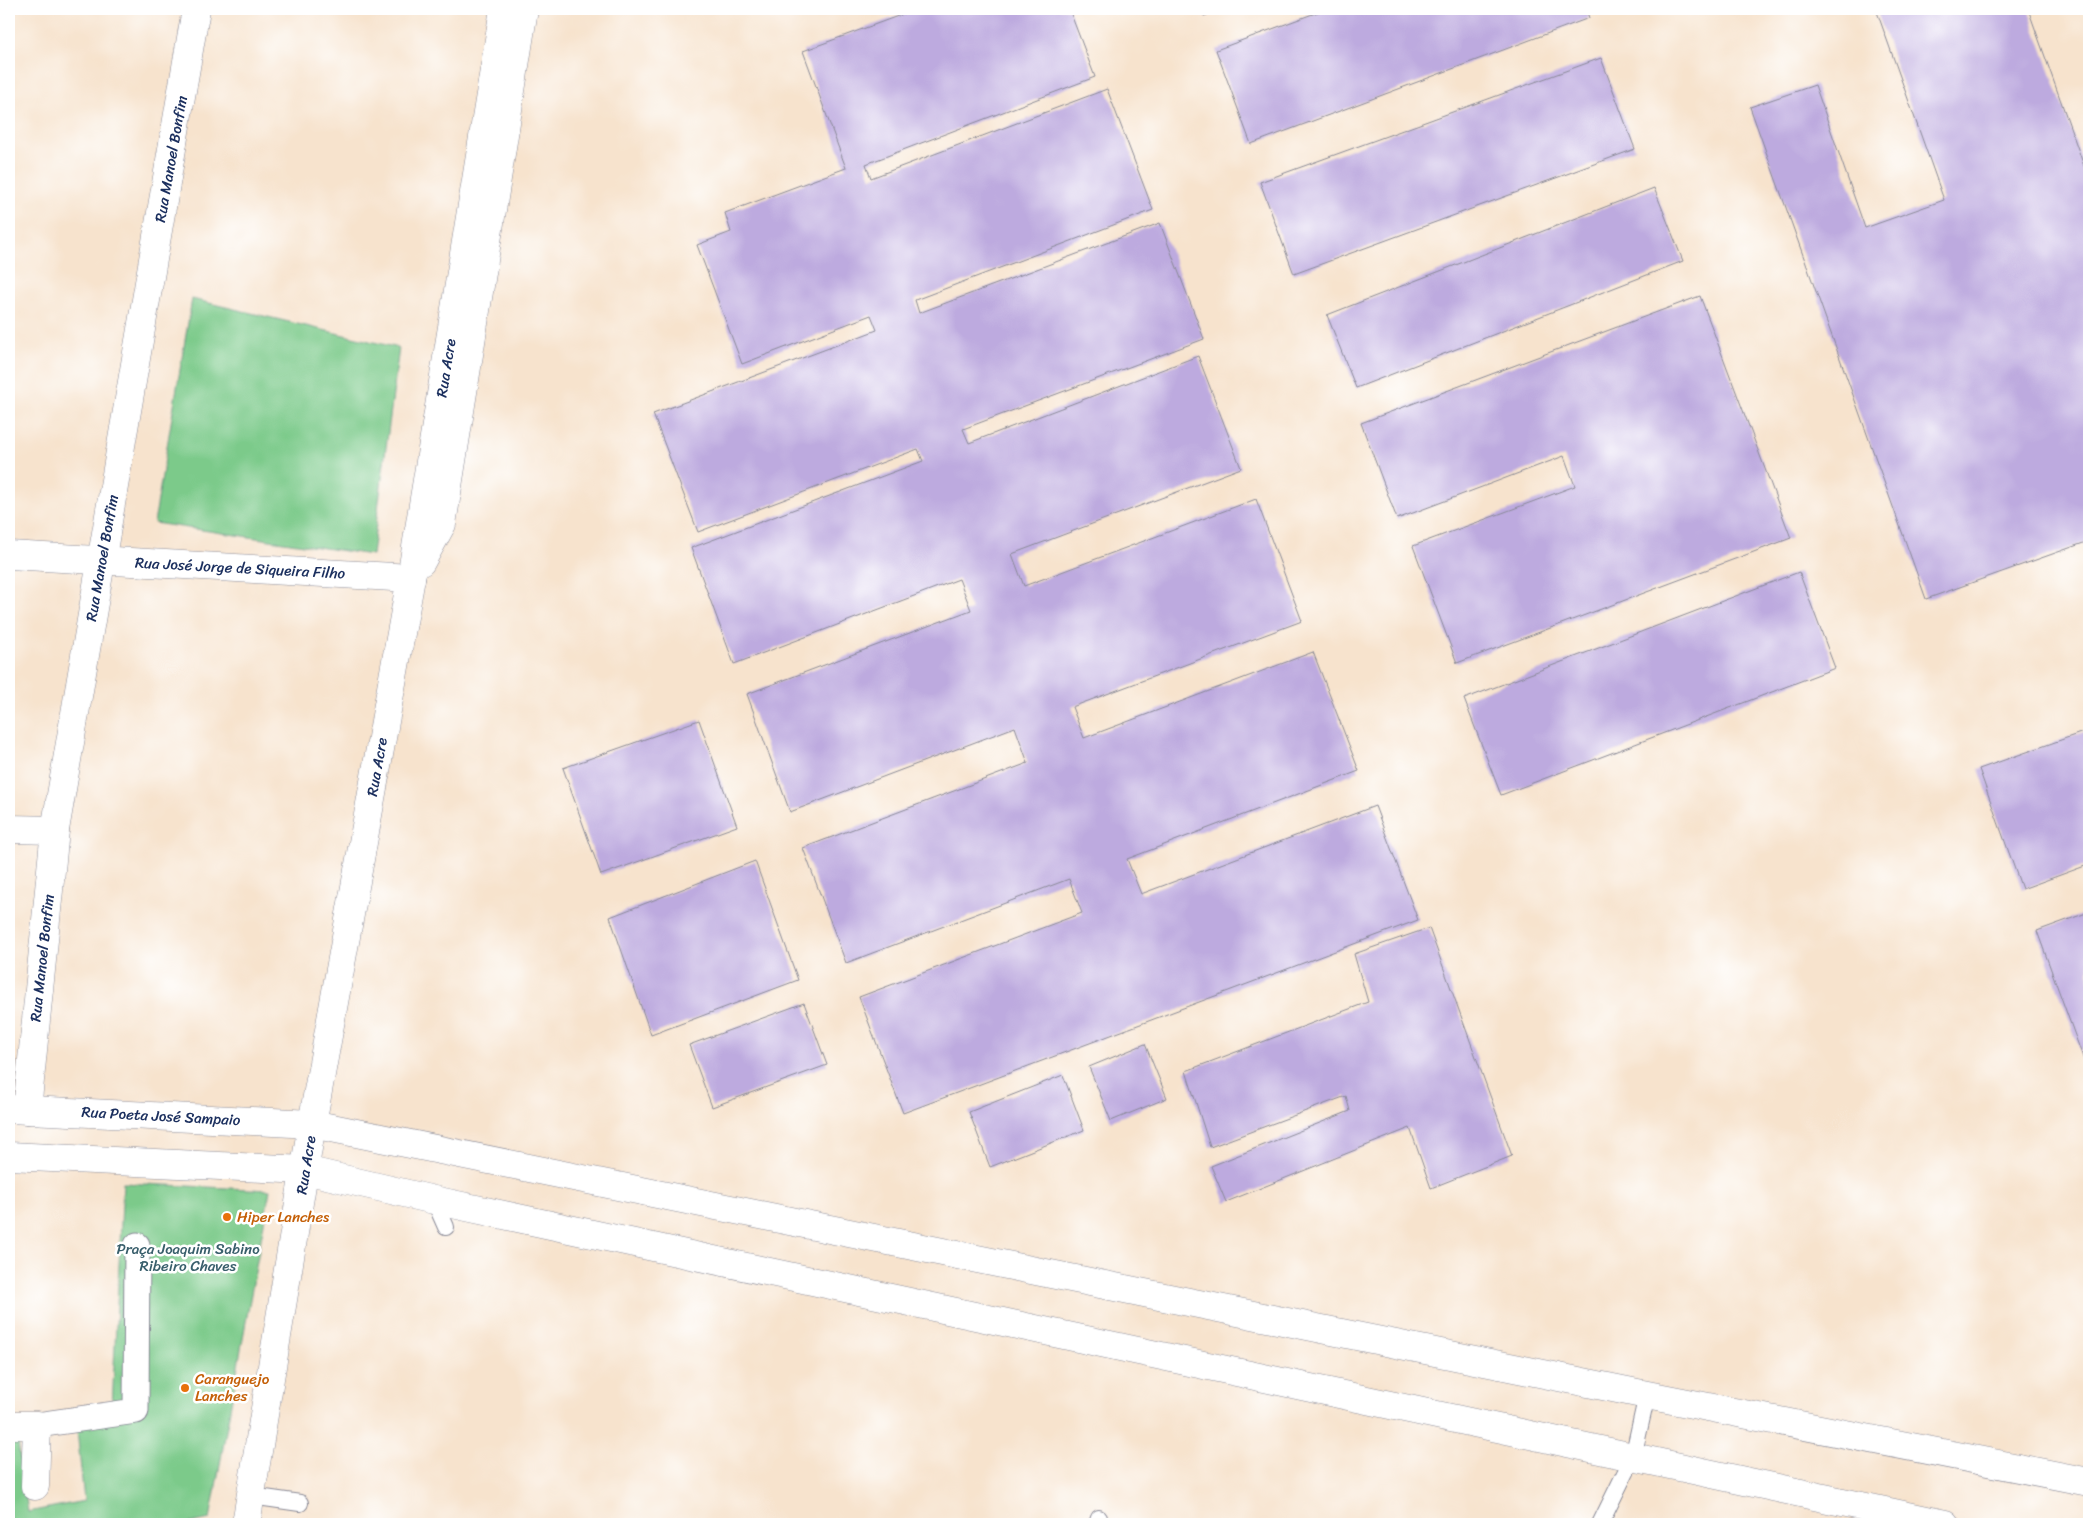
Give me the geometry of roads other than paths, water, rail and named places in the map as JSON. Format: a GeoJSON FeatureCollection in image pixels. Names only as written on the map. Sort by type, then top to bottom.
{"type":"FeatureCollection","features":[{"type":"Feature","properties":{"kind":"main road","name":"Rua Manoel Bonfim"},"geometry":{"type":"LineString","coordinates":[[18,1110],[55,830],[196,9]]}},
{"type":"Feature","properties":{"kind":"main road","name":"Rua Acre"},"geometry":{"type":"LineString","coordinates":[[246,1524],[312,1124],[411,578],[504,9]]}},
{"type":"Feature","properties":{"kind":"main road"},"geometry":{"type":"LineString","coordinates":[[411,578],[442,524],[524,9]]}},
{"type":"Feature","properties":{"kind":"main road","name":"Rua José Jorge de Siqueira Filho"},"geometry":{"type":"LineString","coordinates":[[9,555],[411,578]]}},
{"type":"Feature","properties":{"kind":"main road"},"geometry":{"type":"LineString","coordinates":[[9,829],[55,830]]}},
{"type":"Feature","properties":{"kind":"main road","name":"Rua Poeta José Sampaio"},"geometry":{"type":"LineString","coordinates":[[18,1110],[312,1124],[1647,1395],[2089,1482]]}},
{"type":"Feature","properties":{"kind":"main road"},"geometry":{"type":"LineString","coordinates":[[9,1156],[305,1170],[434,1200],[1633,1456],[1872,1517],[1945,1524]]}},
{"type":"Feature","properties":{"kind":"main road"},"geometry":{"type":"LineString","coordinates":[[9,1425],[37,1425],[36,1486]]}},
{"type":"Feature","properties":{"kind":"street"},"geometry":{"type":"LineString","coordinates":[[37,1425],[136,1411],[137,1245]]}},
{"type":"Feature","properties":{"kind":"lane"},"geometry":{"type":"LineString","coordinates":[[434,1200],[446,1227]]}},
{"type":"Feature","properties":{"kind":"lane"},"geometry":{"type":"LineString","coordinates":[[1600,1524],[1633,1456],[1647,1395]]}},
{"type":"Feature","properties":{"kind":"lane"},"geometry":{"type":"LineString","coordinates":[[251,1496],[300,1503]]}},
{"type":"Feature","properties":{"kind":"place","name":"Hiper Lanches"},"geometry":{"type":"Point","coordinates":[227,1217]}},
{"type":"Feature","properties":{"kind":"place","name":"Caranguejo Lanches"},"geometry":{"type":"Point","coordinates":[185,1388]}},
{"type":"Feature","properties":{"kind":"park label","name":"Praça Joaquim Sabino Ribeiro Chaves"},"geometry":{"type":"Point","coordinates":[188,1258]}}]}
